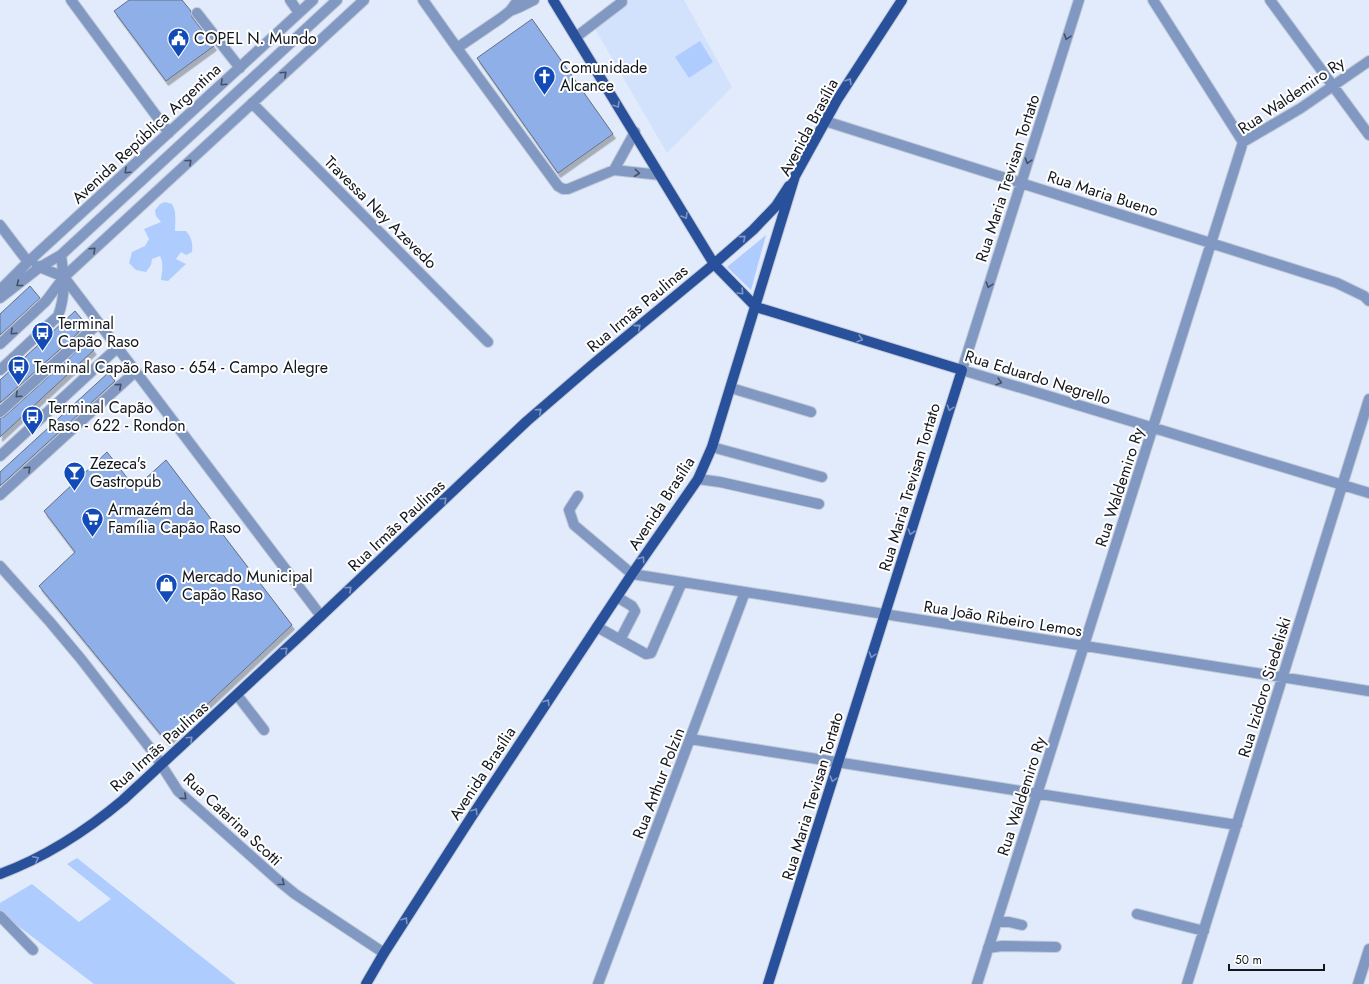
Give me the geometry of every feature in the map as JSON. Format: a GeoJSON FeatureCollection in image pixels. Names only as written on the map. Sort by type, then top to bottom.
{"type":"FeatureCollection","features":[{"type":"Feature","properties":{"kind":"main road","name":"Rua Eduardo Negrello"},"geometry":{"type":"LineString","coordinates":[[553,0],[635,132],[714,264],[756,307],[962,370]]}},
{"type":"Feature","properties":{"kind":"main road","name":"Avenida Brasília"},"geometry":{"type":"LineString","coordinates":[[366,984],[384,953],[597,627],[698,479],[712,447],[731,388],[795,176],[825,121],[902,0]]}},
{"type":"Feature","properties":{"kind":"main road","name":"Rua Irmãs Paulinas"},"geometry":{"type":"LineString","coordinates":[[0,874],[21,866],[72,838],[106,814],[161,766],[554,397],[714,264],[766,217],[776,206],[795,176]]}},
{"type":"Feature","properties":{"kind":"main road","name":"Rua Maria Trevisan Tortato"},"geometry":{"type":"LineString","coordinates":[[768,984],[962,370]]}},
{"type":"Feature","properties":{"kind":"street"},"geometry":{"type":"LineString","coordinates":[[71,0],[169,133]]}},
{"type":"Feature","properties":{"kind":"street"},"geometry":{"type":"LineString","coordinates":[[290,0],[299,13]]}},
{"type":"Feature","properties":{"kind":"street","name":"Avenida República Argentina"},"geometry":{"type":"LineString","coordinates":[[0,290],[28,262],[313,0]]}},
{"type":"Feature","properties":{"kind":"street"},"geometry":{"type":"LineString","coordinates":[[0,298],[40,267],[61,255],[337,0]]}},
{"type":"Feature","properties":{"kind":"street"},"geometry":{"type":"LineString","coordinates":[[0,344],[46,301],[64,276],[364,0]]}},
{"type":"Feature","properties":{"kind":"street"},"geometry":{"type":"LineString","coordinates":[[423,0],[558,186],[563,189],[568,189],[614,170],[660,175]]}},
{"type":"Feature","properties":{"kind":"street"},"geometry":{"type":"LineString","coordinates":[[457,48],[510,11],[518,2],[534,0]]}},
{"type":"Feature","properties":{"kind":"street","name":"Rua Maria Trevisan Tortato"},"geometry":{"type":"LineString","coordinates":[[962,370],[1079,0]]}},
{"type":"Feature","properties":{"kind":"street"},"geometry":{"type":"LineString","coordinates":[[1153,0],[1244,142]]}},
{"type":"Feature","properties":{"kind":"street"},"geometry":{"type":"LineString","coordinates":[[1270,0],[1369,135]]}},
{"type":"Feature","properties":{"kind":"street"},"geometry":{"type":"LineString","coordinates":[[576,37],[622,2]]}},
{"type":"Feature","properties":{"kind":"street"},"geometry":{"type":"LineString","coordinates":[[197,13],[240,68]]}},
{"type":"Feature","properties":{"kind":"street","name":"Rua Waldemiro Ry"},"geometry":{"type":"LineString","coordinates":[[977,984],[1244,142],[1301,108],[1369,61]]}},
{"type":"Feature","properties":{"kind":"street","name":"Travessa Ney Azevedo"},"geometry":{"type":"LineString","coordinates":[[252,103],[488,342]]}},
{"type":"Feature","properties":{"kind":"street","name":"Rua Maria Bueno"},"geometry":{"type":"LineString","coordinates":[[825,121],[1337,283],[1357,292],[1369,301]]}},
{"type":"Feature","properties":{"kind":"street"},"geometry":{"type":"LineString","coordinates":[[614,170],[635,132]]}},
{"type":"Feature","properties":{"kind":"street"},"geometry":{"type":"LineString","coordinates":[[0,224],[28,262],[64,276],[321,616]]}},
{"type":"Feature","properties":{"kind":"street"},"geometry":{"type":"LineString","coordinates":[[0,370],[58,316],[62,307],[64,276],[61,255]]}},
{"type":"Feature","properties":{"kind":"street"},"geometry":{"type":"LineString","coordinates":[[0,412],[99,322]]}},
{"type":"Feature","properties":{"kind":"street"},"geometry":{"type":"LineString","coordinates":[[0,456],[118,347]]}},
{"type":"Feature","properties":{"kind":"street","name":"Rua Eduardo Negrello"},"geometry":{"type":"LineString","coordinates":[[962,370],[1369,493]]}},
{"type":"Feature","properties":{"kind":"street"},"geometry":{"type":"LineString","coordinates":[[0,495],[136,371]]}},
{"type":"Feature","properties":{"kind":"street"},"geometry":{"type":"LineString","coordinates":[[731,388],[811,412]]}},
{"type":"Feature","properties":{"kind":"street","name":"Rua Izidoro Siedeliski"},"geometry":{"type":"LineString","coordinates":[[1188,984],[1369,399]]}},
{"type":"Feature","properties":{"kind":"street"},"geometry":{"type":"LineString","coordinates":[[712,447],[822,477]]}},
{"type":"Feature","properties":{"kind":"street"},"geometry":{"type":"LineString","coordinates":[[698,479],[720,482],[819,504]]}},
{"type":"Feature","properties":{"kind":"street"},"geometry":{"type":"LineString","coordinates":[[578,496],[569,510],[574,525],[632,574]]}},
{"type":"Feature","properties":{"kind":"street","name":"Rua Catarina Scotti"},"geometry":{"type":"LineString","coordinates":[[0,566],[50,622],[81,660],[153,752],[178,791],[295,894],[384,953]]}},
{"type":"Feature","properties":{"kind":"street","name":"Rua João Ribeiro Lemos"},"geometry":{"type":"LineString","coordinates":[[632,574],[1369,690]]}},
{"type":"Feature","properties":{"kind":"street"},"geometry":{"type":"LineString","coordinates":[[597,627],[646,654],[650,653],[682,582]]}},
{"type":"Feature","properties":{"kind":"street","name":"Rua Arthur Polzin"},"geometry":{"type":"LineString","coordinates":[[598,984],[745,592]]}},
{"type":"Feature","properties":{"kind":"street"},"geometry":{"type":"LineString","coordinates":[[617,597],[632,606],[635,611],[620,640]]}},
{"type":"Feature","properties":{"kind":"street"},"geometry":{"type":"LineString","coordinates":[[237,695],[264,730]]}},
{"type":"Feature","properties":{"kind":"street"},"geometry":{"type":"LineString","coordinates":[[690,739],[1237,825]]}},
{"type":"Feature","properties":{"kind":"street"},"geometry":{"type":"LineString","coordinates":[[1137,914],[1204,931]]}},
{"type":"Feature","properties":{"kind":"street"},"geometry":{"type":"LineString","coordinates":[[0,916],[32,950]]}},
{"type":"Feature","properties":{"kind":"street"},"geometry":{"type":"LineString","coordinates":[[997,922],[1010,922],[1022,925]]}},
{"type":"Feature","properties":{"kind":"street"},"geometry":{"type":"LineString","coordinates":[[988,948],[1002,946],[1056,947]]}},
{"type":"Feature","properties":{"kind":"street"},"geometry":{"type":"LineString","coordinates":[[1358,984],[1369,949]]}},
{"type":"Feature","properties":{"kind":"shaded area"},"geometry":{"type":"Polygon","coordinates":[[[618,0],[684,0],[732,87],[667,153],[591,22],[618,0]]]}},
{"type":"Feature","properties":{"kind":"shaded area"},"geometry":{"type":"Polygon","coordinates":[[[700,41],[713,62],[689,78],[675,57],[700,41]]]}},
{"type":"Feature","properties":{"kind":"shaded area"},"geometry":{"type":"Polygon","coordinates":[[[165,202],[172,204],[174,207],[175,231],[186,231],[192,241],[192,252],[186,255],[181,252],[176,259],[186,264],[168,281],[161,280],[162,265],[160,256],[152,259],[151,265],[146,272],[136,270],[129,263],[132,252],[145,246],[149,239],[144,229],[161,222],[156,216],[155,210],[160,204],[165,202]]]}},
{"type":"Feature","properties":{"kind":"shaded area"},"geometry":{"type":"Polygon","coordinates":[[[766,235],[751,290],[727,267],[766,235]]]}},
{"type":"Feature","properties":{"kind":"shaded area"},"geometry":{"type":"Polygon","coordinates":[[[77,858],[236,984],[94,984],[0,912],[0,903],[32,884],[79,922],[111,899],[67,864],[77,858]]]}},
{"type":"Feature","properties":{"kind":"building"},"geometry":{"type":"Polygon","coordinates":[[[129,0],[182,0],[191,11],[192,17],[214,46],[166,81],[114,11],[129,0]]]}},
{"type":"Feature","properties":{"kind":"building","name":"Comunidade Alcance"},"geometry":{"type":"Polygon","coordinates":[[[532,19],[613,134],[558,173],[477,58],[532,19]]]}},
{"type":"Feature","properties":{"kind":"building","name":"Terminal Capão Raso"},"geometry":{"type":"Polygon","coordinates":[[[30,286],[40,298],[0,335],[0,314],[30,286]]]}},
{"type":"Feature","properties":{"kind":"building","name":"Terminal Capão Raso"},"geometry":{"type":"Polygon","coordinates":[[[75,311],[86,324],[78,333],[0,403],[0,380],[75,311]]]}},
{"type":"Feature","properties":{"kind":"building","name":"Terminal Capão Raso"},"geometry":{"type":"Polygon","coordinates":[[[87,342],[94,350],[0,437],[0,418],[4,417],[87,342]]]}},
{"type":"Feature","properties":{"kind":"building","name":"Terminal Capão Raso"},"geometry":{"type":"Polygon","coordinates":[[[108,373],[115,381],[0,486],[0,472],[108,373]]]}},
{"type":"Feature","properties":{"kind":"building","name":"Mercado Municipal Capão Raso"},"geometry":{"type":"Polygon","coordinates":[[[107,452],[135,488],[166,460],[292,625],[167,742],[39,586],[75,552],[44,511],[107,452]]]}},
{"type":"Feature","properties":{"kind":"place","name":"COPEL N. Mundo"},"geometry":{"type":"Point","coordinates":[178,58]}},
{"type":"Feature","properties":{"kind":"place","name":"Comunidade Alcance"},"geometry":{"type":"Point","coordinates":[545,96]}},
{"type":"Feature","properties":{"kind":"place","name":"Terminal Capão Raso"},"geometry":{"type":"Point","coordinates":[43,352]}},
{"type":"Feature","properties":{"kind":"place","name":"Terminal Capão Raso - 654 - Campo Alegre"},"geometry":{"type":"Point","coordinates":[19,386]}},
{"type":"Feature","properties":{"kind":"place","name":"Terminal Capão Raso - 622 - Rondon"},"geometry":{"type":"Point","coordinates":[33,436]}},
{"type":"Feature","properties":{"kind":"place","name":"Zezeca's Gastropub"},"geometry":{"type":"Point","coordinates":[75,492]}},
{"type":"Feature","properties":{"kind":"place","name":"Armazém da Família Capão Raso"},"geometry":{"type":"Point","coordinates":[93,538]}},
{"type":"Feature","properties":{"kind":"place","name":"Mercado Municipal Capão Raso"},"geometry":{"type":"Point","coordinates":[166,604]}}]}
